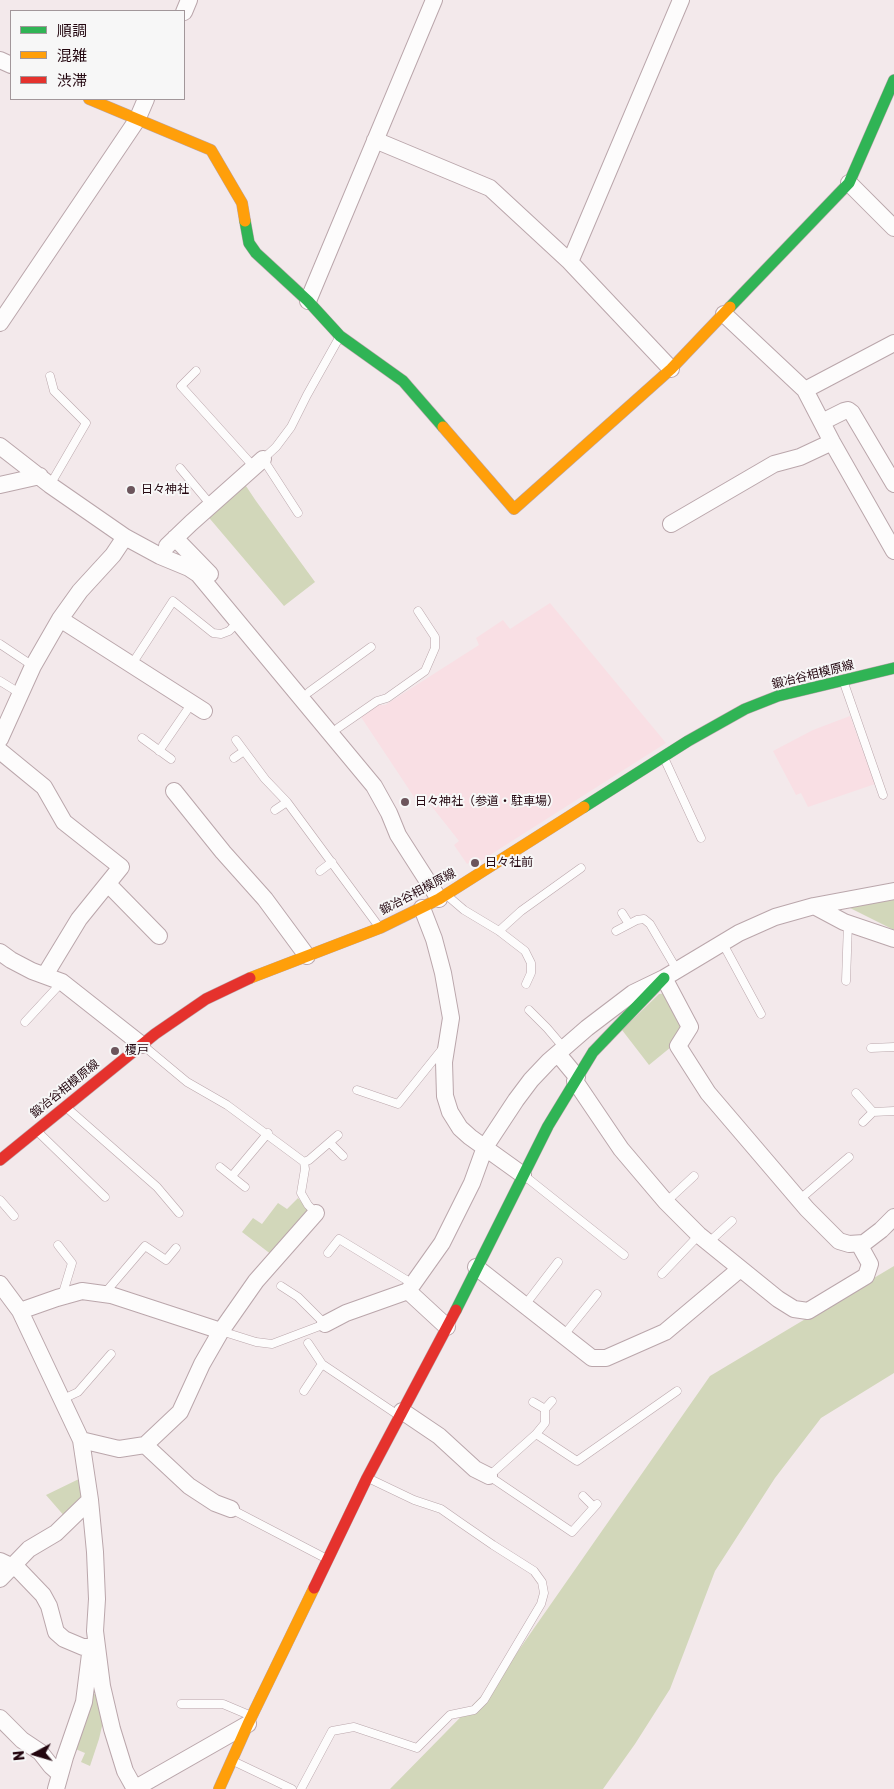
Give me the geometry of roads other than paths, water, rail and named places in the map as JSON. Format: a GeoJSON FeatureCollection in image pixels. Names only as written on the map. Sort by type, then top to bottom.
{"type":"FeatureCollection","features":[{"type":"Feature","properties":{"kind":"street"},"geometry":{"type":"LineString","coordinates":[[308,301],[434,0]]}},
{"type":"Feature","properties":{"kind":"street"},"geometry":{"type":"LineString","coordinates":[[570,262],[681,0]]}},
{"type":"Feature","properties":{"kind":"street"},"geometry":{"type":"LineString","coordinates":[[91,100],[210,150],[242,203],[249,243],[256,253],[308,301],[340,336],[403,381],[514,509],[670,369],[849,183],[894,80]]}},
{"type":"Feature","properties":{"kind":"street"},"geometry":{"type":"LineString","coordinates":[[0,323],[137,120],[146,100]]}},
{"type":"Feature","properties":{"kind":"street"},"geometry":{"type":"LineString","coordinates":[[375,140],[490,188],[570,262],[670,369]]}},
{"type":"Feature","properties":{"kind":"street"},"geometry":{"type":"LineString","coordinates":[[849,183],[894,228]]}},
{"type":"Feature","properties":{"kind":"street"},"geometry":{"type":"LineString","coordinates":[[724,314],[805,390],[832,442],[892,542]]}},
{"type":"Feature","properties":{"kind":"street"},"geometry":{"type":"LineString","coordinates":[[805,390],[894,343]]}},
{"type":"Feature","properties":{"kind":"street"},"geometry":{"type":"LineString","coordinates":[[822,422],[844,411],[852,412],[894,484]]}},
{"type":"Feature","properties":{"kind":"street"},"geometry":{"type":"LineString","coordinates":[[671,524],[774,464],[800,457],[832,442]]}},
{"type":"Feature","properties":{"kind":"street"},"geometry":{"type":"LineString","coordinates":[[0,446],[125,537],[160,556],[193,564]]}},
{"type":"Feature","properties":{"kind":"street"},"geometry":{"type":"LineString","coordinates":[[160,556],[175,538],[258,463]]}},
{"type":"Feature","properties":{"kind":"street"},"geometry":{"type":"LineString","coordinates":[[0,485],[45,480]]}},
{"type":"Feature","properties":{"kind":"street"},"geometry":{"type":"LineString","coordinates":[[0,739],[33,666],[60,619],[80,590],[113,555],[125,537]]}},
{"type":"Feature","properties":{"kind":"street"},"geometry":{"type":"LineString","coordinates":[[175,538],[198,574],[242,618],[334,731],[374,786],[389,813],[398,836],[443,897]]}},
{"type":"Feature","properties":{"kind":"street"},"geometry":{"type":"LineString","coordinates":[[60,619],[198,707]]}},
{"type":"Feature","properties":{"kind":"street","name":"鍛冶谷相模原線"},"geometry":{"type":"LineString","coordinates":[[0,1160],[184,1012],[206,999],[257,975],[380,928],[443,897],[664,757],[745,709],[778,696],[843,682],[894,668]]}},
{"type":"Feature","properties":{"kind":"street"},"geometry":{"type":"LineString","coordinates":[[0,751],[44,787],[64,822],[121,867],[79,918],[44,975]]}},
{"type":"Feature","properties":{"kind":"street"},"geometry":{"type":"LineString","coordinates":[[174,791],[190,805],[266,900],[307,956]]}},
{"type":"Feature","properties":{"kind":"street"},"geometry":{"type":"LineString","coordinates":[[108,884],[148,931]]}},
{"type":"Feature","properties":{"kind":"street"},"geometry":{"type":"LineString","coordinates":[[325,1324],[346,1313],[410,1288],[442,1243],[472,1183],[484,1147],[511,1106],[531,1080],[561,1051],[633,993],[671,974],[722,942],[775,917],[814,906],[894,891]]}},
{"type":"Feature","properties":{"kind":"street"},"geometry":{"type":"LineString","coordinates":[[814,906],[848,923],[894,938]]}},
{"type":"Feature","properties":{"kind":"street"},"geometry":{"type":"LineString","coordinates":[[422,908],[434,939],[443,973],[451,1018],[445,1044],[444,1062],[445,1096],[450,1112],[460,1128],[470,1137],[523,1175]]}},
{"type":"Feature","properties":{"kind":"street"},"geometry":{"type":"LineString","coordinates":[[4,960],[62,982],[142,1045]]}},
{"type":"Feature","properties":{"kind":"street"},"geometry":{"type":"LineString","coordinates":[[219,1789],[250,1720],[367,1478],[433,1355],[548,1126],[593,1052],[671,974]]}},
{"type":"Feature","properties":{"kind":"street"},"geometry":{"type":"LineString","coordinates":[[671,974],[690,1027],[678,1046],[708,1093],[799,1200],[839,1241],[849,1244],[864,1243],[894,1217]]}},
{"type":"Feature","properties":{"kind":"street"},"geometry":{"type":"LineString","coordinates":[[561,1051],[576,1079],[621,1149],[666,1202],[704,1239],[740,1269],[794,1309],[808,1311],[866,1276],[870,1264],[859,1244]]}},
{"type":"Feature","properties":{"kind":"street"},"geometry":{"type":"LineString","coordinates":[[81,1440],[119,1449],[146,1445],[180,1412],[202,1364],[221,1331],[256,1281],[316,1213]]}},
{"type":"Feature","properties":{"kind":"street"},"geometry":{"type":"LineString","coordinates":[[476,1267],[592,1358],[606,1358],[665,1332],[740,1269]]}},
{"type":"Feature","properties":{"kind":"street"},"geometry":{"type":"LineString","coordinates":[[0,1284],[20,1311],[81,1440],[90,1500],[97,1599],[93,1639],[84,1702],[58,1782]]}},
{"type":"Feature","properties":{"kind":"street"},"geometry":{"type":"LineString","coordinates":[[410,1288],[447,1327]]}},
{"type":"Feature","properties":{"kind":"street"},"geometry":{"type":"LineString","coordinates":[[20,1311],[82,1291],[104,1294],[221,1331]]}},
{"type":"Feature","properties":{"kind":"street"},"geometry":{"type":"LineString","coordinates":[[401,1414],[439,1436],[475,1468],[490,1476]]}},
{"type":"Feature","properties":{"kind":"street"},"geometry":{"type":"LineString","coordinates":[[146,1445],[189,1486],[215,1502],[231,1509]]}},
{"type":"Feature","properties":{"kind":"street"},"geometry":{"type":"LineString","coordinates":[[4,1569],[56,1533],[90,1500]]}},
{"type":"Feature","properties":{"kind":"street"},"geometry":{"type":"LineString","coordinates":[[4,1569],[20,1570],[43,1595],[49,1606],[56,1632],[64,1639],[83,1647],[93,1639]]}},
{"type":"Feature","properties":{"kind":"street"},"geometry":{"type":"LineString","coordinates":[[93,1639],[112,1729],[125,1771],[135,1789],[250,1720]]}},
{"type":"Feature","properties":{"kind":"street"},"geometry":{"type":"LineString","coordinates":[[0,1718],[22,1740],[40,1752],[51,1766],[58,1782]]}},
{"type":"Feature","properties":{"kind":"lane"},"geometry":{"type":"LineString","coordinates":[[258,463],[276,446],[291,427],[340,336]]}},
{"type":"Feature","properties":{"kind":"lane"},"geometry":{"type":"LineString","coordinates":[[196,371],[181,386],[258,463],[298,513]]}},
{"type":"Feature","properties":{"kind":"lane"},"geometry":{"type":"LineString","coordinates":[[45,480],[86,423],[54,391],[50,376]]}},
{"type":"Feature","properties":{"kind":"lane"},"geometry":{"type":"LineString","coordinates":[[180,468],[211,505]]}},
{"type":"Feature","properties":{"kind":"lane"},"geometry":{"type":"LineString","coordinates":[[132,664],[172,601],[213,633],[221,634],[229,631],[242,618]]}},
{"type":"Feature","properties":{"kind":"lane"},"geometry":{"type":"LineString","coordinates":[[334,731],[377,701],[387,698],[425,671],[435,648],[435,636],[418,611]]}},
{"type":"Feature","properties":{"kind":"lane"},"geometry":{"type":"LineString","coordinates":[[0,644],[33,666]]}},
{"type":"Feature","properties":{"kind":"lane"},"geometry":{"type":"LineString","coordinates":[[305,695],[371,647]]}},
{"type":"Feature","properties":{"kind":"lane"},"geometry":{"type":"LineString","coordinates":[[0,681],[21,694]]}},
{"type":"Feature","properties":{"kind":"lane"},"geometry":{"type":"LineString","coordinates":[[843,682],[883,795]]}},
{"type":"Feature","properties":{"kind":"lane"},"geometry":{"type":"LineString","coordinates":[[159,751],[198,707]]}},
{"type":"Feature","properties":{"kind":"lane"},"geometry":{"type":"LineString","coordinates":[[142,738],[170,760]]}},
{"type":"Feature","properties":{"kind":"lane"},"geometry":{"type":"LineString","coordinates":[[236,740],[264,780],[287,802],[380,928]]}},
{"type":"Feature","properties":{"kind":"lane"},"geometry":{"type":"LineString","coordinates":[[234,758],[244,751]]}},
{"type":"Feature","properties":{"kind":"lane"},"geometry":{"type":"LineString","coordinates":[[664,757],[701,838]]}},
{"type":"Feature","properties":{"kind":"lane"},"geometry":{"type":"LineString","coordinates":[[275,810],[287,802]]}},
{"type":"Feature","properties":{"kind":"lane"},"geometry":{"type":"LineString","coordinates":[[320,870],[332,862]]}},
{"type":"Feature","properties":{"kind":"lane"},"geometry":{"type":"LineString","coordinates":[[499,931],[521,911],[580,868]]}},
{"type":"Feature","properties":{"kind":"lane"},"geometry":{"type":"LineString","coordinates":[[443,897],[499,931],[525,951],[531,963],[531,973],[526,984]]}},
{"type":"Feature","properties":{"kind":"lane"},"geometry":{"type":"LineString","coordinates":[[622,913],[629,924]]}},
{"type":"Feature","properties":{"kind":"lane"},"geometry":{"type":"LineString","coordinates":[[616,931],[637,920],[644,919],[650,924],[671,974]]}},
{"type":"Feature","properties":{"kind":"lane"},"geometry":{"type":"LineString","coordinates":[[846,981],[848,923]]}},
{"type":"Feature","properties":{"kind":"lane"},"geometry":{"type":"LineString","coordinates":[[722,942],[761,1014]]}},
{"type":"Feature","properties":{"kind":"lane"},"geometry":{"type":"LineString","coordinates":[[25,1022],[62,982]]}},
{"type":"Feature","properties":{"kind":"lane"},"geometry":{"type":"LineString","coordinates":[[529,1010],[548,1028],[561,1051]]}},
{"type":"Feature","properties":{"kind":"lane"},"geometry":{"type":"LineString","coordinates":[[357,1090],[398,1104],[445,1044]]}},
{"type":"Feature","properties":{"kind":"lane"},"geometry":{"type":"LineString","coordinates":[[142,1045],[188,1082],[227,1105],[268,1133],[304,1162],[305,1169],[301,1193],[308,1205],[316,1213]]}},
{"type":"Feature","properties":{"kind":"lane"},"geometry":{"type":"LineString","coordinates":[[871,1048],[894,1047]]}},
{"type":"Feature","properties":{"kind":"lane"},"geometry":{"type":"LineString","coordinates":[[856,1093],[874,1112]]}},
{"type":"Feature","properties":{"kind":"lane"},"geometry":{"type":"LineString","coordinates":[[66,1107],[158,1187],[179,1213]]}},
{"type":"Feature","properties":{"kind":"lane"},"geometry":{"type":"LineString","coordinates":[[863,1122],[874,1112],[894,1111]]}},
{"type":"Feature","properties":{"kind":"lane"},"geometry":{"type":"LineString","coordinates":[[36,1131],[105,1196]]}},
{"type":"Feature","properties":{"kind":"lane"},"geometry":{"type":"LineString","coordinates":[[232,1176],[268,1133]]}},
{"type":"Feature","properties":{"kind":"lane"},"geometry":{"type":"LineString","coordinates":[[304,1162],[309,1160],[338,1135]]}},
{"type":"Feature","properties":{"kind":"lane"},"geometry":{"type":"LineString","coordinates":[[330,1142],[342,1156]]}},
{"type":"Feature","properties":{"kind":"lane"},"geometry":{"type":"LineString","coordinates":[[799,1200],[849,1157]]}},
{"type":"Feature","properties":{"kind":"lane"},"geometry":{"type":"LineString","coordinates":[[220,1167],[245,1187]]}},
{"type":"Feature","properties":{"kind":"lane"},"geometry":{"type":"LineString","coordinates":[[523,1175],[624,1255]]}},
{"type":"Feature","properties":{"kind":"lane"},"geometry":{"type":"LineString","coordinates":[[666,1202],[694,1176]]}},
{"type":"Feature","properties":{"kind":"lane"},"geometry":{"type":"LineString","coordinates":[[0,1200],[14,1216]]}},
{"type":"Feature","properties":{"kind":"lane"},"geometry":{"type":"LineString","coordinates":[[662,1274],[704,1239],[732,1221]]}},
{"type":"Feature","properties":{"kind":"lane"},"geometry":{"type":"LineString","coordinates":[[328,1253],[339,1239],[410,1288]]}},
{"type":"Feature","properties":{"kind":"lane"},"geometry":{"type":"LineString","coordinates":[[58,1245],[72,1263],[62,1296]]}},
{"type":"Feature","properties":{"kind":"lane"},"geometry":{"type":"LineString","coordinates":[[104,1294],[145,1246],[166,1260],[176,1248]]}},
{"type":"Feature","properties":{"kind":"lane"},"geometry":{"type":"LineString","coordinates":[[526,1305],[558,1262]]}},
{"type":"Feature","properties":{"kind":"lane"},"geometry":{"type":"LineString","coordinates":[[221,1331],[256,1342],[272,1344],[325,1324],[298,1297],[282,1286]]}},
{"type":"Feature","properties":{"kind":"lane"},"geometry":{"type":"LineString","coordinates":[[564,1335],[597,1294]]}},
{"type":"Feature","properties":{"kind":"lane"},"geometry":{"type":"LineString","coordinates":[[308,1343],[322,1364],[401,1414]]}},
{"type":"Feature","properties":{"kind":"lane"},"geometry":{"type":"LineString","coordinates":[[63,1399],[78,1392],[111,1354]]}},
{"type":"Feature","properties":{"kind":"lane"},"geometry":{"type":"LineString","coordinates":[[304,1391],[322,1364]]}},
{"type":"Feature","properties":{"kind":"lane"},"geometry":{"type":"LineString","coordinates":[[536,1434],[577,1461],[676,1391]]}},
{"type":"Feature","properties":{"kind":"lane"},"geometry":{"type":"LineString","coordinates":[[552,1401],[544,1409],[545,1423],[536,1434],[490,1476],[572,1532],[596,1505],[583,1496]]}},
{"type":"Feature","properties":{"kind":"lane"},"geometry":{"type":"LineString","coordinates":[[533,1402],[544,1409]]}},
{"type":"Feature","properties":{"kind":"lane"},"geometry":{"type":"LineString","coordinates":[[302,1789],[332,1731],[354,1726],[417,1748],[450,1715],[474,1710],[484,1700],[541,1604],[544,1593],[542,1582],[534,1571],[492,1545],[441,1509],[414,1500],[367,1478]]}},
{"type":"Feature","properties":{"kind":"lane"},"geometry":{"type":"LineString","coordinates":[[231,1509],[328,1560]]}},
{"type":"Feature","properties":{"kind":"lane"},"geometry":{"type":"LineString","coordinates":[[181,1704],[223,1704],[250,1720]]}},
{"type":"Feature","properties":{"kind":"lane"},"geometry":{"type":"LineString","coordinates":[[233,1760],[292,1789]]}},
{"type":"Feature","properties":{"kind":"place","name":"日々神社"},"geometry":{"type":"Point","coordinates":[131,490]}},
{"type":"Feature","properties":{"kind":"place","name":"日々神社（参道・駐車場）"},"geometry":{"type":"Point","coordinates":[405,802]}},
{"type":"Feature","properties":{"kind":"place","name":"日々社前"},"geometry":{"type":"Point","coordinates":[475,863]}},
{"type":"Feature","properties":{"kind":"place","name":"榎戸"},"geometry":{"type":"Point","coordinates":[115,1051]}}]}
